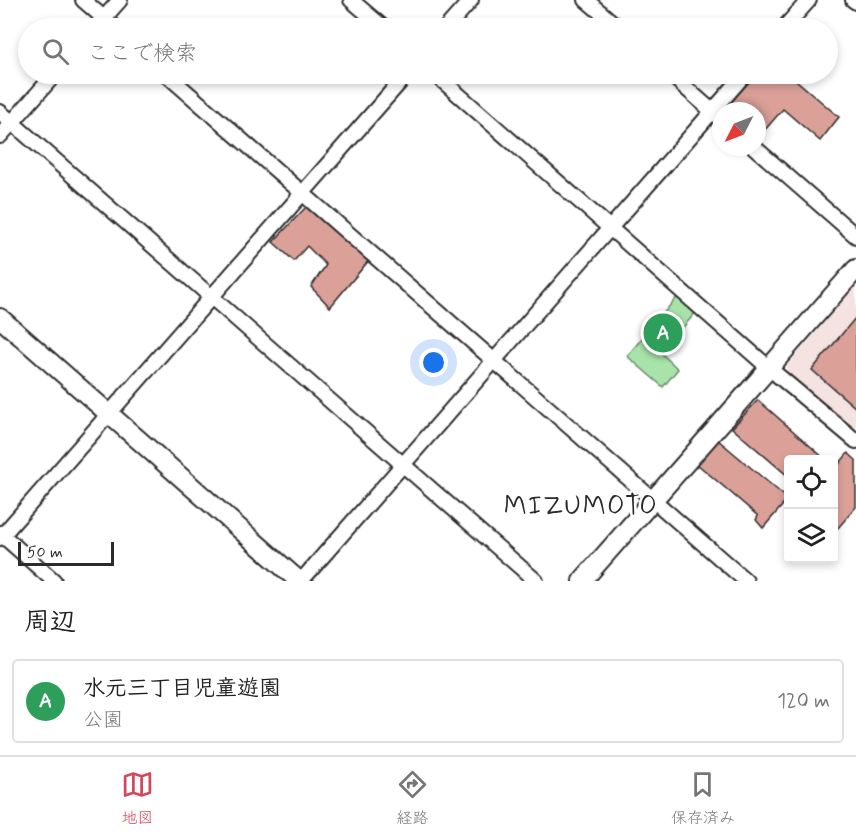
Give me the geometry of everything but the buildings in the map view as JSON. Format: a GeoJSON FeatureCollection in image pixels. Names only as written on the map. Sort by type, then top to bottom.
{"type":"FeatureCollection","features":[{"type":"Feature","properties":{"kind":"street"},"geometry":{"type":"LineString","coordinates":[[83,0],[96,18]]}},
{"type":"Feature","properties":{"kind":"street"},"geometry":{"type":"LineString","coordinates":[[104,18],[120,0]]}},
{"type":"Feature","properties":{"kind":"street"},"geometry":{"type":"LineString","coordinates":[[351,0],[372,18]]}},
{"type":"Feature","properties":{"kind":"street"},"geometry":{"type":"LineString","coordinates":[[455,18],[471,0]]}},
{"type":"Feature","properties":{"kind":"street"},"geometry":{"type":"LineString","coordinates":[[586,0],[607,18]]}},
{"type":"Feature","properties":{"kind":"street"},"geometry":{"type":"LineString","coordinates":[[793,18],[809,0]]}},
{"type":"Feature","properties":{"kind":"street"},"geometry":{"type":"LineString","coordinates":[[0,136],[46,84]]}},
{"type":"Feature","properties":{"kind":"street"},"geometry":{"type":"LineString","coordinates":[[178,84],[746,581]]}},
{"type":"Feature","properties":{"kind":"street"},"geometry":{"type":"LineString","coordinates":[[54,581],[1,536],[397,84]]}},
{"type":"Feature","properties":{"kind":"street"},"geometry":{"type":"LineString","coordinates":[[446,84],[769,368],[856,441]]}},
{"type":"Feature","properties":{"kind":"street"},"geometry":{"type":"LineString","coordinates":[[681,84],[712,111]]}},
{"type":"Feature","properties":{"kind":"street"},"geometry":{"type":"LineString","coordinates":[[725,102],[738,84]]}},
{"type":"Feature","properties":{"kind":"street"},"geometry":{"type":"LineString","coordinates":[[0,112],[536,581]]}},
{"type":"Feature","properties":{"kind":"street"},"geometry":{"type":"LineString","coordinates":[[0,318],[300,581],[610,227],[712,119]]}},
{"type":"Feature","properties":{"kind":"street"},"geometry":{"type":"LineString","coordinates":[[764,156],[856,236]]}},
{"type":"Feature","properties":{"kind":"street"},"geometry":{"type":"LineString","coordinates":[[582,581],[856,269]]}},
{"type":"Feature","properties":{"kind":"shaded area"},"geometry":{"type":"Polygon","coordinates":[[[856,285],[856,434],[787,374],[787,366],[856,285]]]}},
{"type":"Feature","properties":{"kind":"green space"},"geometry":{"type":"Polygon","coordinates":[[[678,296],[696,312],[661,353],[678,369],[663,387],[627,356],[678,296]]]}},
{"type":"Feature","properties":{"kind":"place","name":"水元三丁目児童遊園"},"geometry":{"type":"Point","coordinates":[663,333]}},
{"type":"Feature","properties":{"kind":"district","name":"MIZUMOTO"},"geometry":{"type":"Point","coordinates":[581,507]}}]}
